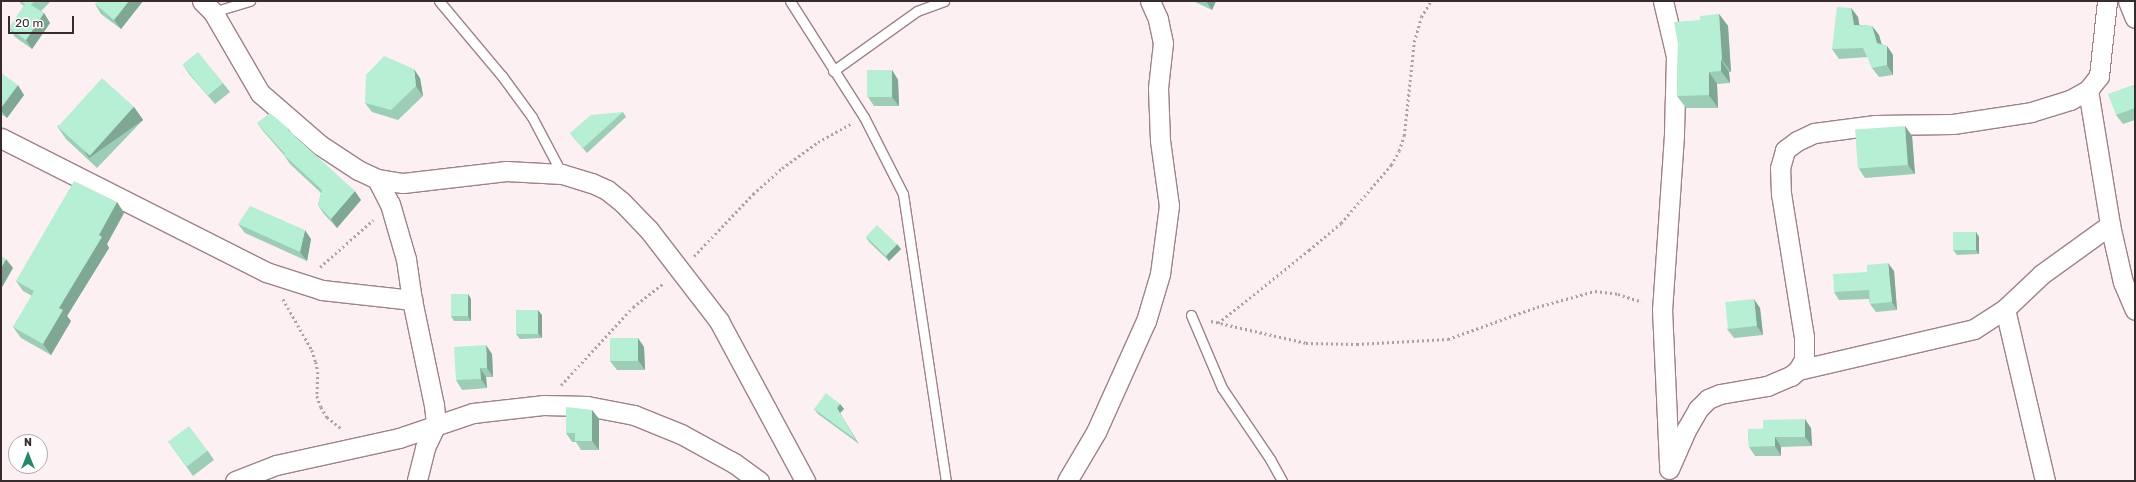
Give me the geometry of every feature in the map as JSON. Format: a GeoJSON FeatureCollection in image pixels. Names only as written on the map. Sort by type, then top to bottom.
{"type":"FeatureCollection","features":[{"type":"Feature","properties":{"kind":"street"},"geometry":{"type":"LineString","coordinates":[[1068,481],[1096,432],[1146,321],[1160,274],[1169,206],[1160,140],[1158,88],[1163,43],[1158,20],[1150,1]]}},
{"type":"Feature","properties":{"kind":"street"},"geometry":{"type":"LineString","coordinates":[[1664,1],[1676,56],[1674,135],[1662,309],[1669,475]]}},
{"type":"Feature","properties":{"kind":"street"},"geometry":{"type":"LineString","coordinates":[[1669,475],[1686,430],[1698,409],[1708,399],[1720,394],[1767,386],[1791,376],[1798,370],[1804,360],[1804,337],[1781,194],[1780,168],[1785,150],[1797,141],[1814,133],[1875,125],[1953,124],[2031,112],[2070,100],[2088,90],[2099,76],[2107,1]]}},
{"type":"Feature","properties":{"kind":"street"},"geometry":{"type":"LineString","coordinates":[[2128,1],[2135,18]]}},
{"type":"Feature","properties":{"kind":"street"},"geometry":{"type":"LineString","coordinates":[[208,7],[260,94],[320,145],[358,170],[377,179],[403,183],[506,171],[562,174],[592,183],[607,190],[622,202],[649,230],[719,321],[805,481]]}},
{"type":"Feature","properties":{"kind":"street"},"geometry":{"type":"LineString","coordinates":[[2088,90],[2110,225],[2123,282],[2135,310]]}},
{"type":"Feature","properties":{"kind":"street"},"geometry":{"type":"LineString","coordinates":[[1,138],[266,272],[328,291],[412,300]]}},
{"type":"Feature","properties":{"kind":"street"},"geometry":{"type":"LineString","coordinates":[[377,179],[390,204],[406,259],[412,300],[434,405],[436,424],[425,448],[417,481]]}},
{"type":"Feature","properties":{"kind":"street"},"geometry":{"type":"LineString","coordinates":[[1798,370],[1974,329],[2005,309],[2042,274],[2110,225]]}},
{"type":"Feature","properties":{"kind":"street"},"geometry":{"type":"LineString","coordinates":[[2005,309],[2045,481]]}},
{"type":"Feature","properties":{"kind":"street"},"geometry":{"type":"LineString","coordinates":[[235,481],[276,465],[399,438],[436,424],[473,413],[543,405],[587,406],[634,415],[681,434],[734,463],[759,481]]}},
{"type":"Feature","properties":{"kind":"lane"},"geometry":{"type":"LineString","coordinates":[[208,7],[250,1]]}},
{"type":"Feature","properties":{"kind":"lane"},"geometry":{"type":"LineString","coordinates":[[439,1],[502,76],[532,117],[562,174]]}},
{"type":"Feature","properties":{"kind":"lane"},"geometry":{"type":"LineString","coordinates":[[790,1],[833,71],[864,117],[903,194],[946,481]]}},
{"type":"Feature","properties":{"kind":"lane"},"geometry":{"type":"LineString","coordinates":[[833,71],[917,11],[944,1]]}},
{"type":"Feature","properties":{"kind":"lane"},"geometry":{"type":"LineString","coordinates":[[1191,315],[1222,388],[1270,459],[1282,481]]}},
{"type":"Feature","properties":{"kind":"path"},"geometry":{"type":"LineString","coordinates":[[1218,323],[1309,250],[1341,222],[1391,165],[1399,152],[1404,136],[1414,42],[1421,17],[1431,1]]}},
{"type":"Feature","properties":{"kind":"path"},"geometry":{"type":"LineString","coordinates":[[543,405],[587,355],[633,307],[680,271],[753,194],[782,168],[818,142],[864,117]]}},
{"type":"Feature","properties":{"kind":"path"},"geometry":{"type":"LineString","coordinates":[[360,447],[327,417],[321,407],[317,396],[318,372],[312,350],[278,289],[289,280],[307,278],[390,204]]}},
{"type":"Feature","properties":{"kind":"path"},"geometry":{"type":"LineString","coordinates":[[1191,315],[1218,323],[1306,343],[1357,344],[1448,339],[1537,307],[1595,291],[1618,294],[1662,309]]}},
{"type":"Feature","properties":{"kind":"building"},"geometry":{"type":"Polygon","coordinates":[[[21,1],[35,1],[31,5],[44,13],[26,40],[9,28],[25,5],[21,1]]]}},
{"type":"Feature","properties":{"kind":"building"},"geometry":{"type":"Polygon","coordinates":[[[98,1],[129,1],[114,20],[95,4],[98,1]]]}},
{"type":"Feature","properties":{"kind":"building"},"geometry":{"type":"Polygon","coordinates":[[[1837,7],[1851,8],[1854,25],[1872,26],[1877,43],[1887,46],[1887,65],[1872,68],[1863,48],[1832,49],[1837,7]]]}},
{"type":"Feature","properties":{"kind":"building"},"geometry":{"type":"Polygon","coordinates":[[[1719,14],[1722,60],[1721,71],[1709,72],[1709,95],[1677,96],[1678,44],[1674,22],[1700,20],[1700,16],[1719,14]]]}},
{"type":"Feature","properties":{"kind":"building"},"geometry":{"type":"Polygon","coordinates":[[[198,52],[223,83],[208,96],[182,65],[198,52]]]}},
{"type":"Feature","properties":{"kind":"building"},"geometry":{"type":"Polygon","coordinates":[[[384,56],[414,69],[416,86],[391,110],[365,103],[366,75],[384,56]]]}},
{"type":"Feature","properties":{"kind":"building"},"geometry":{"type":"Polygon","coordinates":[[[867,70],[892,70],[892,97],[867,97],[867,70]]]}},
{"type":"Feature","properties":{"kind":"building"},"geometry":{"type":"Polygon","coordinates":[[[1,73],[18,85],[1,108],[1,73]]]}},
{"type":"Feature","properties":{"kind":"building"},"geometry":{"type":"Polygon","coordinates":[[[102,78],[134,107],[90,156],[58,127],[102,78]]]}},
{"type":"Feature","properties":{"kind":"building"},"geometry":{"type":"Polygon","coordinates":[[[2133,85],[2135,91],[2135,108],[2116,115],[2108,94],[2133,85]]]}},
{"type":"Feature","properties":{"kind":"building"},"geometry":{"type":"Polygon","coordinates":[[[623,112],[583,148],[570,133],[591,115],[623,112]]]}},
{"type":"Feature","properties":{"kind":"building"},"geometry":{"type":"Polygon","coordinates":[[[270,113],[355,191],[331,219],[318,205],[322,190],[284,155],[285,154],[257,123],[270,113]]]}},
{"type":"Feature","properties":{"kind":"building"},"geometry":{"type":"Polygon","coordinates":[[[1905,126],[1908,165],[1858,168],[1855,129],[1905,126]]]}},
{"type":"Feature","properties":{"kind":"building"},"geometry":{"type":"Polygon","coordinates":[[[74,181],[117,202],[99,235],[102,237],[59,308],[63,310],[43,344],[13,327],[34,291],[16,281],[74,181]]]}},
{"type":"Feature","properties":{"kind":"building"},"geometry":{"type":"Polygon","coordinates":[[[250,206],[305,230],[300,252],[238,224],[250,206]]]}},
{"type":"Feature","properties":{"kind":"building"},"geometry":{"type":"Polygon","coordinates":[[[877,225],[897,244],[886,256],[866,237],[877,225]]]}},
{"type":"Feature","properties":{"kind":"building"},"geometry":{"type":"Polygon","coordinates":[[[1953,232],[1976,232],[1976,250],[1953,250],[1953,232]]]}},
{"type":"Feature","properties":{"kind":"building"},"geometry":{"type":"Polygon","coordinates":[[[1,256],[6,259],[1,268],[1,256]]]}},
{"type":"Feature","properties":{"kind":"building"},"geometry":{"type":"Polygon","coordinates":[[[1888,263],[1892,302],[1870,304],[1869,290],[1834,292],[1833,274],[1867,272],[1867,265],[1888,263]]]}},
{"type":"Feature","properties":{"kind":"building"},"geometry":{"type":"Polygon","coordinates":[[[451,294],[468,294],[468,316],[451,316],[451,294]]]}},
{"type":"Feature","properties":{"kind":"building"},"geometry":{"type":"Polygon","coordinates":[[[1754,299],[1757,326],[1728,329],[1725,302],[1754,299]]]}},
{"type":"Feature","properties":{"kind":"building"},"geometry":{"type":"Polygon","coordinates":[[[516,310],[538,310],[538,334],[516,334],[516,310]]]}},
{"type":"Feature","properties":{"kind":"building"},"geometry":{"type":"Polygon","coordinates":[[[610,338],[638,338],[638,361],[610,361],[610,338]]]}},
{"type":"Feature","properties":{"kind":"building"},"geometry":{"type":"Polygon","coordinates":[[[486,345],[487,368],[480,368],[481,379],[456,380],[454,347],[486,345]]]}},
{"type":"Feature","properties":{"kind":"building"},"geometry":{"type":"Polygon","coordinates":[[[826,393],[840,404],[837,408],[855,439],[814,409],[826,393]]]}},
{"type":"Feature","properties":{"kind":"building"},"geometry":{"type":"Polygon","coordinates":[[[566,407],[592,410],[592,441],[575,441],[575,433],[566,433],[566,407]]]}},
{"type":"Feature","properties":{"kind":"building"},"geometry":{"type":"Polygon","coordinates":[[[1805,419],[1805,437],[1775,437],[1775,446],[1749,447],[1748,429],[1763,429],[1763,420],[1805,419]]]}},
{"type":"Feature","properties":{"kind":"building"},"geometry":{"type":"Polygon","coordinates":[[[189,426],[208,451],[187,466],[168,442],[189,426]]]}}]}
